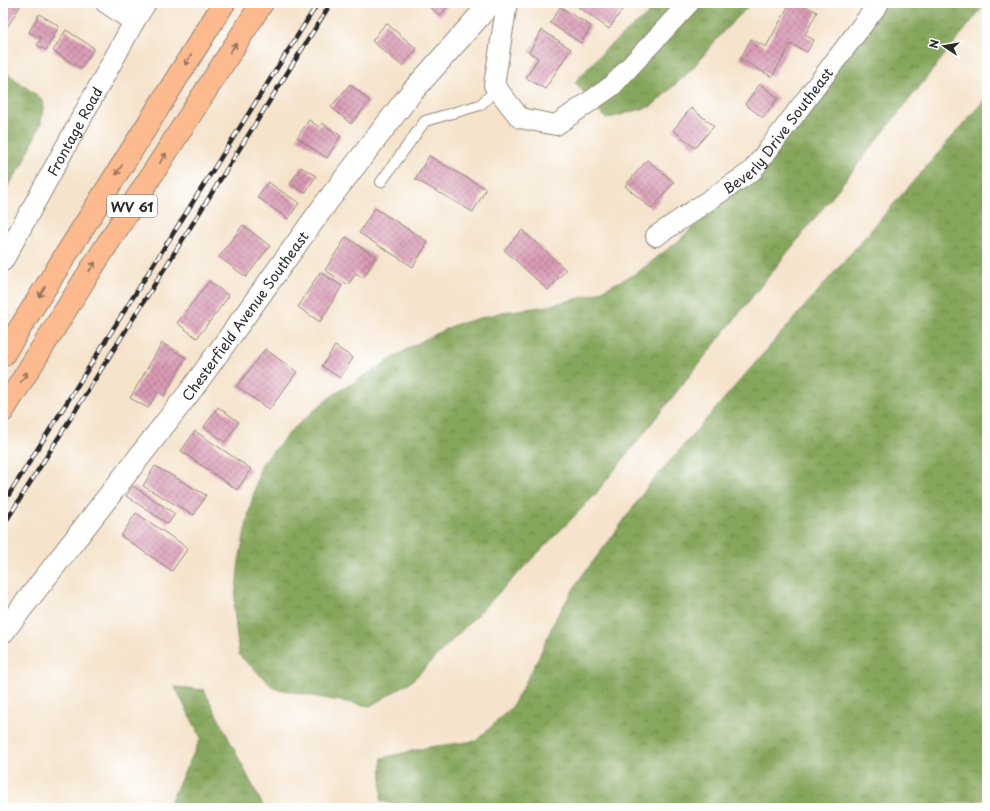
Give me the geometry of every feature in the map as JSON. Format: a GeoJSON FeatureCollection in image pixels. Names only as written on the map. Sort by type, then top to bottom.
{"type":"FeatureCollection","features":[{"type":"Feature","properties":{"kind":"main road","name":"WV 61"},"geometry":{"type":"LineString","coordinates":[[3,355],[224,3]]}},
{"type":"Feature","properties":{"kind":"main road","name":"WV 61"},"geometry":{"type":"LineString","coordinates":[[3,411],[83,282],[262,3]]}},
{"type":"Feature","properties":{"kind":"street"},"geometry":{"type":"LineString","coordinates":[[106,3],[134,22]]}},
{"type":"Feature","properties":{"kind":"street","name":"Frontage Road"},"geometry":{"type":"LineString","coordinates":[[3,261],[134,22],[146,3]]}},
{"type":"Feature","properties":{"kind":"street","name":"Chesterfield Avenue Southeast"},"geometry":{"type":"LineString","coordinates":[[3,632],[192,389],[326,203],[411,94],[491,3]]}},
{"type":"Feature","properties":{"kind":"street"},"geometry":{"type":"LineString","coordinates":[[507,3],[494,85],[520,118],[556,125],[612,86],[689,3]]}},
{"type":"Feature","properties":{"kind":"street","name":"Beverly Drive Southeast"},"geometry":{"type":"LineString","coordinates":[[656,236],[752,171],[879,3]]}},
{"type":"Feature","properties":{"kind":"lane"},"geometry":{"type":"LineString","coordinates":[[381,182],[425,121],[480,105],[497,89]]}},
{"type":"Feature","properties":{"kind":"green space"},"geometry":{"type":"Polygon","coordinates":[[[657,3],[752,3],[722,33],[691,70],[652,106],[606,119],[575,82],[608,47],[646,16],[657,3]]]}},
{"type":"Feature","properties":{"kind":"green space"},"geometry":{"type":"Polygon","coordinates":[[[876,3],[986,3],[593,497],[412,681],[370,706],[274,688],[239,655],[234,609],[239,561],[261,465],[292,430],[330,397],[414,345],[454,325],[503,312],[548,306],[592,295],[637,273],[678,241],[713,209],[876,3]]]}},
{"type":"Feature","properties":{"kind":"green space"},"geometry":{"type":"Polygon","coordinates":[[[3,70],[44,101],[41,123],[22,166],[3,193],[3,70]]]}},
{"type":"Feature","properties":{"kind":"green space"},"geometry":{"type":"Polygon","coordinates":[[[987,97],[987,800],[903,808],[410,808],[381,801],[382,758],[429,747],[476,741],[512,707],[537,661],[556,618],[581,577],[649,485],[987,97]]]}},
{"type":"Feature","properties":{"kind":"green space"},"geometry":{"type":"Polygon","coordinates":[[[175,687],[204,690],[264,808],[167,808],[201,738],[175,687]]]}},
{"type":"Feature","properties":{"kind":"building"},"geometry":{"type":"Polygon","coordinates":[[[3,3],[22,3],[3,34],[3,3]]]}},
{"type":"Feature","properties":{"kind":"building"},"geometry":{"type":"Polygon","coordinates":[[[425,3],[450,3],[440,16],[425,3]]]}},
{"type":"Feature","properties":{"kind":"building"},"geometry":{"type":"Polygon","coordinates":[[[790,3],[800,3],[817,12],[805,35],[814,40],[807,52],[791,44],[772,77],[740,59],[751,39],[766,47],[790,3]]]}},
{"type":"Feature","properties":{"kind":"building"},"geometry":{"type":"Polygon","coordinates":[[[574,4],[626,4],[609,29],[574,4]]]}},
{"type":"Feature","properties":{"kind":"building"},"geometry":{"type":"Polygon","coordinates":[[[560,7],[591,26],[581,43],[550,23],[560,7]]]}},
{"type":"Feature","properties":{"kind":"building"},"geometry":{"type":"Polygon","coordinates":[[[39,14],[59,26],[46,50],[37,45],[41,38],[29,32],[39,14]]]}},
{"type":"Feature","properties":{"kind":"building"},"geometry":{"type":"Polygon","coordinates":[[[386,23],[417,49],[402,66],[372,41],[386,23]]]}},
{"type":"Feature","properties":{"kind":"building"},"geometry":{"type":"Polygon","coordinates":[[[66,30],[94,48],[81,69],[53,51],[66,30]]]}},
{"type":"Feature","properties":{"kind":"building"},"geometry":{"type":"Polygon","coordinates":[[[542,30],[571,49],[545,89],[526,78],[538,58],[529,52],[542,30]]]}},
{"type":"Feature","properties":{"kind":"building"},"geometry":{"type":"Polygon","coordinates":[[[350,84],[370,101],[351,124],[331,107],[350,84]]]}},
{"type":"Feature","properties":{"kind":"building"},"geometry":{"type":"Polygon","coordinates":[[[760,84],[778,98],[763,118],[745,104],[760,84]]]}},
{"type":"Feature","properties":{"kind":"building"},"geometry":{"type":"Polygon","coordinates":[[[691,108],[714,126],[695,148],[673,130],[691,108]]]}},
{"type":"Feature","properties":{"kind":"building"},"geometry":{"type":"Polygon","coordinates":[[[309,120],[319,127],[322,123],[341,136],[327,158],[297,138],[309,120]]]}},
{"type":"Feature","properties":{"kind":"building"},"geometry":{"type":"Polygon","coordinates":[[[429,156],[486,189],[473,212],[415,179],[429,156]]]}},
{"type":"Feature","properties":{"kind":"building"},"geometry":{"type":"Polygon","coordinates":[[[647,160],[674,182],[652,209],[625,186],[647,160]]]}},
{"type":"Feature","properties":{"kind":"building"},"geometry":{"type":"Polygon","coordinates":[[[301,167],[316,176],[305,193],[290,184],[301,167]]]}},
{"type":"Feature","properties":{"kind":"building"},"geometry":{"type":"Polygon","coordinates":[[[268,182],[299,203],[288,219],[257,197],[268,182]]]}},
{"type":"Feature","properties":{"kind":"building"},"geometry":{"type":"Polygon","coordinates":[[[375,208],[428,242],[413,267],[359,233],[375,208]]]}},
{"type":"Feature","properties":{"kind":"building"},"geometry":{"type":"Polygon","coordinates":[[[243,225],[270,246],[246,277],[219,257],[243,225]]]}},
{"type":"Feature","properties":{"kind":"building"},"geometry":{"type":"Polygon","coordinates":[[[522,230],[566,270],[548,290],[504,250],[522,230]]]}},
{"type":"Feature","properties":{"kind":"building"},"geometry":{"type":"Polygon","coordinates":[[[346,237],[376,257],[363,278],[356,273],[348,285],[325,270],[346,237]]]}},
{"type":"Feature","properties":{"kind":"building"},"geometry":{"type":"Polygon","coordinates":[[[320,272],[342,286],[320,322],[298,307],[320,272]]]}},
{"type":"Feature","properties":{"kind":"building"},"geometry":{"type":"Polygon","coordinates":[[[209,281],[229,296],[197,338],[177,323],[209,281]]]}},
{"type":"Feature","properties":{"kind":"building"},"geometry":{"type":"Polygon","coordinates":[[[162,343],[186,358],[164,396],[158,392],[148,408],[130,398],[162,343]]]}},
{"type":"Feature","properties":{"kind":"building"},"geometry":{"type":"Polygon","coordinates":[[[335,346],[353,358],[340,378],[322,366],[335,346]]]}},
{"type":"Feature","properties":{"kind":"building"},"geometry":{"type":"Polygon","coordinates":[[[265,349],[297,372],[269,410],[237,386],[265,349]]]}},
{"type":"Feature","properties":{"kind":"building"},"geometry":{"type":"Polygon","coordinates":[[[218,407],[239,422],[225,442],[204,427],[218,407]]]}},
{"type":"Feature","properties":{"kind":"building"},"geometry":{"type":"Polygon","coordinates":[[[195,431],[251,469],[237,490],[181,451],[195,431]]]}},
{"type":"Feature","properties":{"kind":"building"},"geometry":{"type":"Polygon","coordinates":[[[155,466],[206,495],[194,515],[143,486],[155,466]]]}},
{"type":"Feature","properties":{"kind":"building"},"geometry":{"type":"Polygon","coordinates":[[[133,486],[175,514],[168,524],[126,496],[133,486]]]}},
{"type":"Feature","properties":{"kind":"building"},"geometry":{"type":"Polygon","coordinates":[[[136,513],[188,548],[172,571],[121,536],[136,513]]]}},
{"type":"Feature","properties":{"kind":"railway"},"geometry":{"type":"LineString","coordinates":[[3,504],[318,3]]}},
{"type":"Feature","properties":{"kind":"railway"},"geometry":{"type":"LineString","coordinates":[[3,526],[331,3]]}}]}
